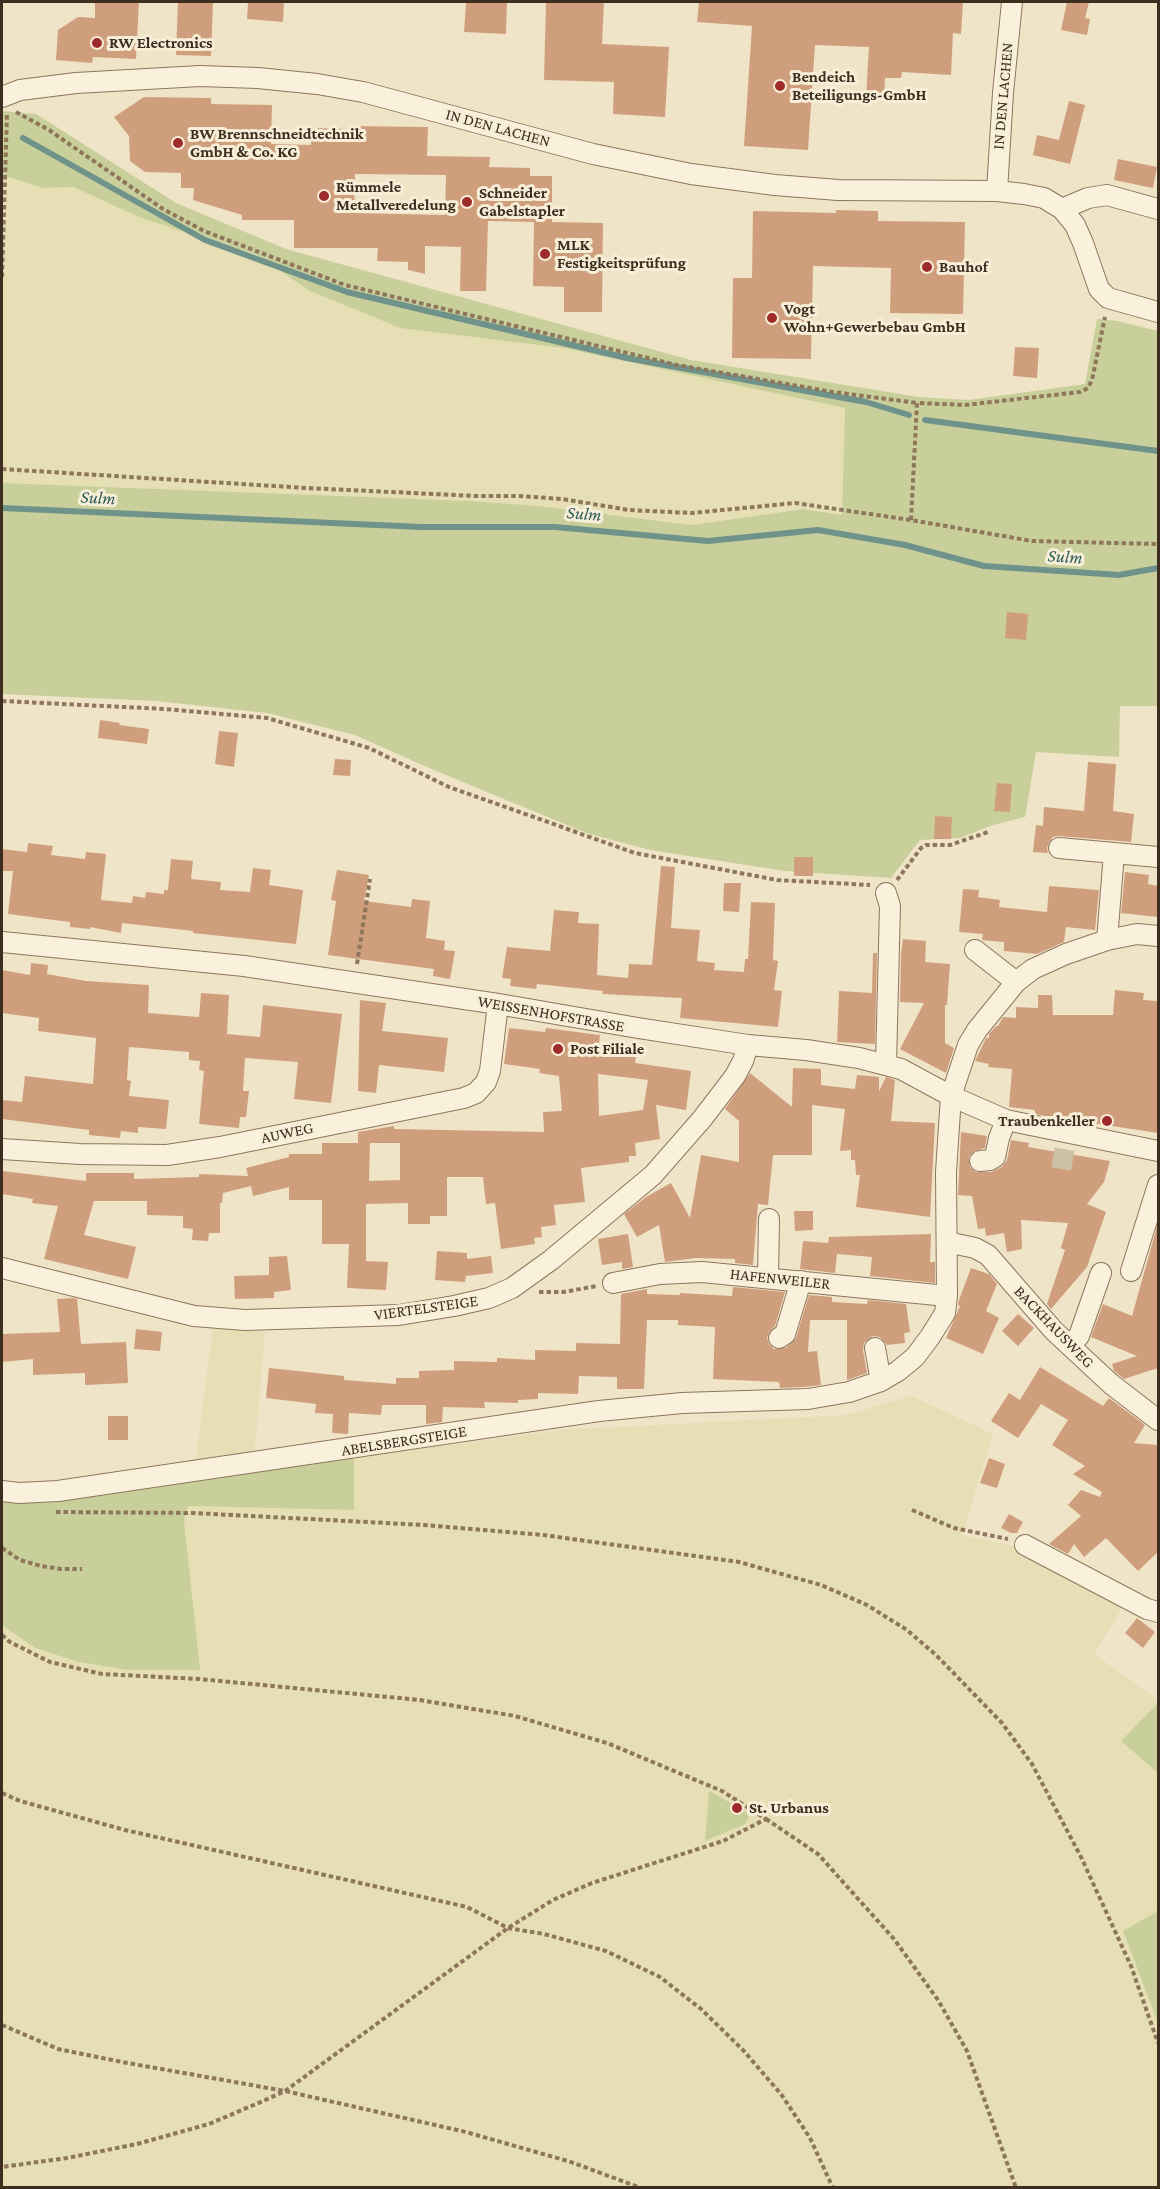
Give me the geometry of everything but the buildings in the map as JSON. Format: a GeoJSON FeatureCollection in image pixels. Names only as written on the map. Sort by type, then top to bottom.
{"type":"FeatureCollection","features":[{"type":"Feature","properties":{"kind":"street","name":"IN DEN LACHEN"},"geometry":{"type":"LineString","coordinates":[[997,191],[1012,2]]}},
{"type":"Feature","properties":{"kind":"street","name":"IN DEN LACHEN"},"geometry":{"type":"LineString","coordinates":[[2,97],[20,90],[76,83],[200,76],[267,79],[363,92],[593,153],[691,174],[775,185],[838,190],[997,191],[1044,198],[1062,209]]}},
{"type":"Feature","properties":{"kind":"street"},"geometry":{"type":"LineString","coordinates":[[1158,209],[1107,195],[1088,198],[1062,209],[1075,225],[1099,289],[1108,298],[1158,312]]}},
{"type":"Feature","properties":{"kind":"street"},"geometry":{"type":"LineString","coordinates":[[1059,848],[1158,857]]}},
{"type":"Feature","properties":{"kind":"street"},"geometry":{"type":"LineString","coordinates":[[1107,940],[1114,853]]}},
{"type":"Feature","properties":{"kind":"street"},"geometry":{"type":"LineString","coordinates":[[886,893],[890,906],[886,1064]]}},
{"type":"Feature","properties":{"kind":"street"},"geometry":{"type":"LineString","coordinates":[[875,1348],[881,1381],[915,1357],[945,1312],[948,1296],[946,1172],[951,1096],[968,1045],[1016,982],[1033,969],[1066,954],[1107,940],[1137,934],[1158,936]]}},
{"type":"Feature","properties":{"kind":"street","name":"WEISSENHOFSTRASSE"},"geometry":{"type":"LineString","coordinates":[[2,942],[244,966],[498,1004],[596,1022],[748,1045],[806,1050],[886,1064],[901,1069],[951,1096],[1006,1120],[1158,1151]]}},
{"type":"Feature","properties":{"kind":"street"},"geometry":{"type":"LineString","coordinates":[[975,950],[1016,982]]}},
{"type":"Feature","properties":{"kind":"street","name":"AUWEG"},"geometry":{"type":"LineString","coordinates":[[2,1149],[80,1154],[167,1155],[220,1147],[464,1098],[481,1088],[490,1071],[498,1004]]}},
{"type":"Feature","properties":{"kind":"street","name":"VIERTELSTEIGE"},"geometry":{"type":"LineString","coordinates":[[2,1268],[194,1316],[245,1320],[399,1315],[489,1298],[512,1288],[551,1260],[652,1174],[702,1119],[735,1076],[748,1045]]}},
{"type":"Feature","properties":{"kind":"street"},"geometry":{"type":"LineString","coordinates":[[980,1161],[995,1157],[1006,1120]]}},
{"type":"Feature","properties":{"kind":"street"},"geometry":{"type":"LineString","coordinates":[[1131,1271],[1158,1185]]}},
{"type":"Feature","properties":{"kind":"street"},"geometry":{"type":"LineString","coordinates":[[768,1219],[768,1278]]}},
{"type":"Feature","properties":{"kind":"street","name":"BACKHAUSWEG"},"geometry":{"type":"LineString","coordinates":[[947,1242],[975,1248],[988,1256],[1054,1331],[1110,1384],[1158,1420]]}},
{"type":"Feature","properties":{"kind":"street","name":"HAFENWEILER"},"geometry":{"type":"LineString","coordinates":[[613,1282],[660,1274],[692,1272],[948,1296]]}},
{"type":"Feature","properties":{"kind":"street"},"geometry":{"type":"LineString","coordinates":[[1069,1345],[1079,1336],[1101,1273]]}},
{"type":"Feature","properties":{"kind":"street"},"geometry":{"type":"LineString","coordinates":[[779,1338],[785,1334],[801,1281]]}},
{"type":"Feature","properties":{"kind":"street","name":"ABELSBERGSTEIGE"},"geometry":{"type":"LineString","coordinates":[[2,1491],[19,1493],[69,1490],[599,1411],[682,1403],[808,1399],[849,1392],[881,1381]]}},
{"type":"Feature","properties":{"kind":"street"},"geometry":{"type":"LineString","coordinates":[[1025,1545],[1147,1609],[1158,1612]]}},
{"type":"Feature","properties":{"kind":"path"},"geometry":{"type":"LineString","coordinates":[[2,277],[8,108],[49,130],[163,209],[204,231],[345,285],[677,365],[833,392],[917,403],[965,405],[1080,392],[1088,388],[1092,380],[1108,298]]}},
{"type":"Feature","properties":{"kind":"path"},"geometry":{"type":"LineString","coordinates":[[910,520],[917,403]]}},
{"type":"Feature","properties":{"kind":"path"},"geometry":{"type":"LineString","coordinates":[[2,469],[306,488],[476,496],[519,495],[562,499],[629,510],[692,513],[795,503],[1032,541],[1158,544]]}},
{"type":"Feature","properties":{"kind":"path"},"geometry":{"type":"LineString","coordinates":[[2,701],[165,709],[267,718],[369,748],[449,787],[635,854],[777,880],[859,883],[879,887],[886,893],[921,848],[926,845],[950,845],[988,832]]}},
{"type":"Feature","properties":{"kind":"path"},"geometry":{"type":"LineString","coordinates":[[354,982],[370,879]]}},
{"type":"Feature","properties":{"kind":"path"},"geometry":{"type":"LineString","coordinates":[[512,1288],[534,1293],[563,1292],[613,1282]]}},
{"type":"Feature","properties":{"kind":"path"},"geometry":{"type":"LineString","coordinates":[[912,1509],[954,1528],[1010,1539],[1025,1545]]}},
{"type":"Feature","properties":{"kind":"path"},"geometry":{"type":"LineString","coordinates":[[48,1512],[194,1513],[424,1525],[543,1535],[739,1562],[821,1585],[867,1605],[907,1630],[936,1655],[1002,1723],[1032,1764],[1081,1857],[1126,1955],[1158,2043]]}},
{"type":"Feature","properties":{"kind":"path"},"geometry":{"type":"LineString","coordinates":[[2,1548],[20,1560],[41,1566],[82,1569]]}},
{"type":"Feature","properties":{"kind":"path"},"geometry":{"type":"LineString","coordinates":[[2,1635],[10,1642],[50,1662],[102,1674],[199,1679],[397,1698],[515,1716],[618,1748],[722,1791],[818,1854],[894,1939],[938,2000],[968,2051],[1016,2187]]}},
{"type":"Feature","properties":{"kind":"path"},"geometry":{"type":"LineString","coordinates":[[2,1793],[20,1801],[125,1830],[467,1907],[508,1928],[544,1934],[606,1951],[660,1977],[701,2009],[743,2050],[781,2094],[810,2138],[833,2187]]}},
{"type":"Feature","properties":{"kind":"path"},"geometry":{"type":"LineString","coordinates":[[2,2167],[67,2158],[137,2144],[209,2124],[285,2091],[508,1928],[553,1900],[592,1883],[723,1841],[766,1819]]}},
{"type":"Feature","properties":{"kind":"path"},"geometry":{"type":"LineString","coordinates":[[2,2025],[58,2049],[285,2091],[466,2132],[572,2162],[641,2187]]}},
{"type":"Feature","properties":{"kind":"shaded area"},"geometry":{"type":"Polygon","coordinates":[[[2,175],[43,188],[72,187],[141,218],[257,255],[308,290],[400,328],[563,348],[845,408],[842,516],[803,509],[692,525],[540,506],[471,501],[2,483],[2,175]]]}},
{"type":"Feature","properties":{"kind":"shaded area"},"geometry":{"type":"Polygon","coordinates":[[[213,1328],[265,1331],[253,1471],[193,1481],[213,1328]]]}},
{"type":"Feature","properties":{"kind":"shaded area"},"geometry":{"type":"Polygon","coordinates":[[[911,1396],[993,1434],[962,1535],[1020,1547],[1124,1605],[1094,1654],[1158,1700],[1158,1703],[1121,1741],[1158,1773],[1158,1911],[1123,1931],[1158,2023],[1158,2187],[2,2187],[2,1625],[35,1648],[78,1662],[129,1670],[199,1670],[184,1520],[188,1506],[354,1510],[354,1458],[561,1430],[847,1415],[911,1396]]]}},
{"type":"Feature","properties":{"kind":"green space"},"geometry":{"type":"Polygon","coordinates":[[[2,111],[36,114],[176,203],[286,249],[691,360],[919,397],[969,400],[1085,384],[1097,319],[1118,321],[1158,331],[1158,706],[1120,706],[1119,757],[1036,752],[1025,817],[993,825],[960,838],[920,840],[891,878],[785,871],[650,850],[589,834],[355,735],[267,713],[156,701],[2,694],[2,483],[471,501],[540,506],[692,525],[803,509],[842,515],[845,408],[563,348],[400,328],[308,290],[257,255],[141,218],[73,187],[43,188],[2,175],[2,111]]]}},
{"type":"Feature","properties":{"kind":"green space"},"geometry":{"type":"Polygon","coordinates":[[[354,1458],[354,1510],[188,1506],[184,1520],[200,1670],[129,1670],[78,1662],[35,1648],[2,1625],[2,1501],[18,1501],[354,1458]]]}},
{"type":"Feature","properties":{"kind":"green space"},"geometry":{"type":"Polygon","coordinates":[[[1158,1703],[1158,1773],[1121,1741],[1158,1703]]]}},
{"type":"Feature","properties":{"kind":"green space"},"geometry":{"type":"Polygon","coordinates":[[[709,1791],[747,1812],[749,1818],[745,1824],[705,1841],[709,1791]]]}},
{"type":"Feature","properties":{"kind":"green space"},"geometry":{"type":"Polygon","coordinates":[[[1158,1911],[1158,2023],[1123,1931],[1158,1911]]]}},
{"type":"Feature","properties":{"kind":"waterway"},"geometry":{"type":"LineString","coordinates":[[23,138],[205,240],[347,292],[627,358],[866,402],[909,415]]}},
{"type":"Feature","properties":{"kind":"waterway"},"geometry":{"type":"LineString","coordinates":[[925,420],[1158,451]]}},
{"type":"Feature","properties":{"kind":"waterway","name":"Sulm"},"geometry":{"type":"LineString","coordinates":[[2,508],[421,527],[555,527],[708,541],[818,530],[905,545],[984,566],[1119,575],[1158,568]]}},
{"type":"Feature","properties":{"kind":"tunnel"},"geometry":{"type":"LineString","coordinates":[[1061,1169],[1065,1147]]}},
{"type":"Feature","properties":{"kind":"place","name":"RW Electronics"},"geometry":{"type":"Point","coordinates":[97,43]}},
{"type":"Feature","properties":{"kind":"place","name":"Bendeich Beteiligungs-GmbH"},"geometry":{"type":"Point","coordinates":[780,86]}},
{"type":"Feature","properties":{"kind":"place","name":"BW Brennschneidtechnik GmbH & Co. KG"},"geometry":{"type":"Point","coordinates":[178,143]}},
{"type":"Feature","properties":{"kind":"place","name":"Rümmele Metallveredelung"},"geometry":{"type":"Point","coordinates":[324,196]}},
{"type":"Feature","properties":{"kind":"place","name":"Schneider Gabelstapler"},"geometry":{"type":"Point","coordinates":[467,202]}},
{"type":"Feature","properties":{"kind":"place","name":"MLK Festigkeitsprüfung"},"geometry":{"type":"Point","coordinates":[545,254]}},
{"type":"Feature","properties":{"kind":"place","name":"Bauhof"},"geometry":{"type":"Point","coordinates":[927,267]}},
{"type":"Feature","properties":{"kind":"place","name":"Vogt Wohn+Gewerbebau GmbH"},"geometry":{"type":"Point","coordinates":[772,318]}},
{"type":"Feature","properties":{"kind":"place","name":"Post Filiale"},"geometry":{"type":"Point","coordinates":[558,1049]}},
{"type":"Feature","properties":{"kind":"place","name":"Traubenkeller"},"geometry":{"type":"Point","coordinates":[1107,1121]}},
{"type":"Feature","properties":{"kind":"place","name":"St. Urbanus"},"geometry":{"type":"Point","coordinates":[737,1808]}}]}
